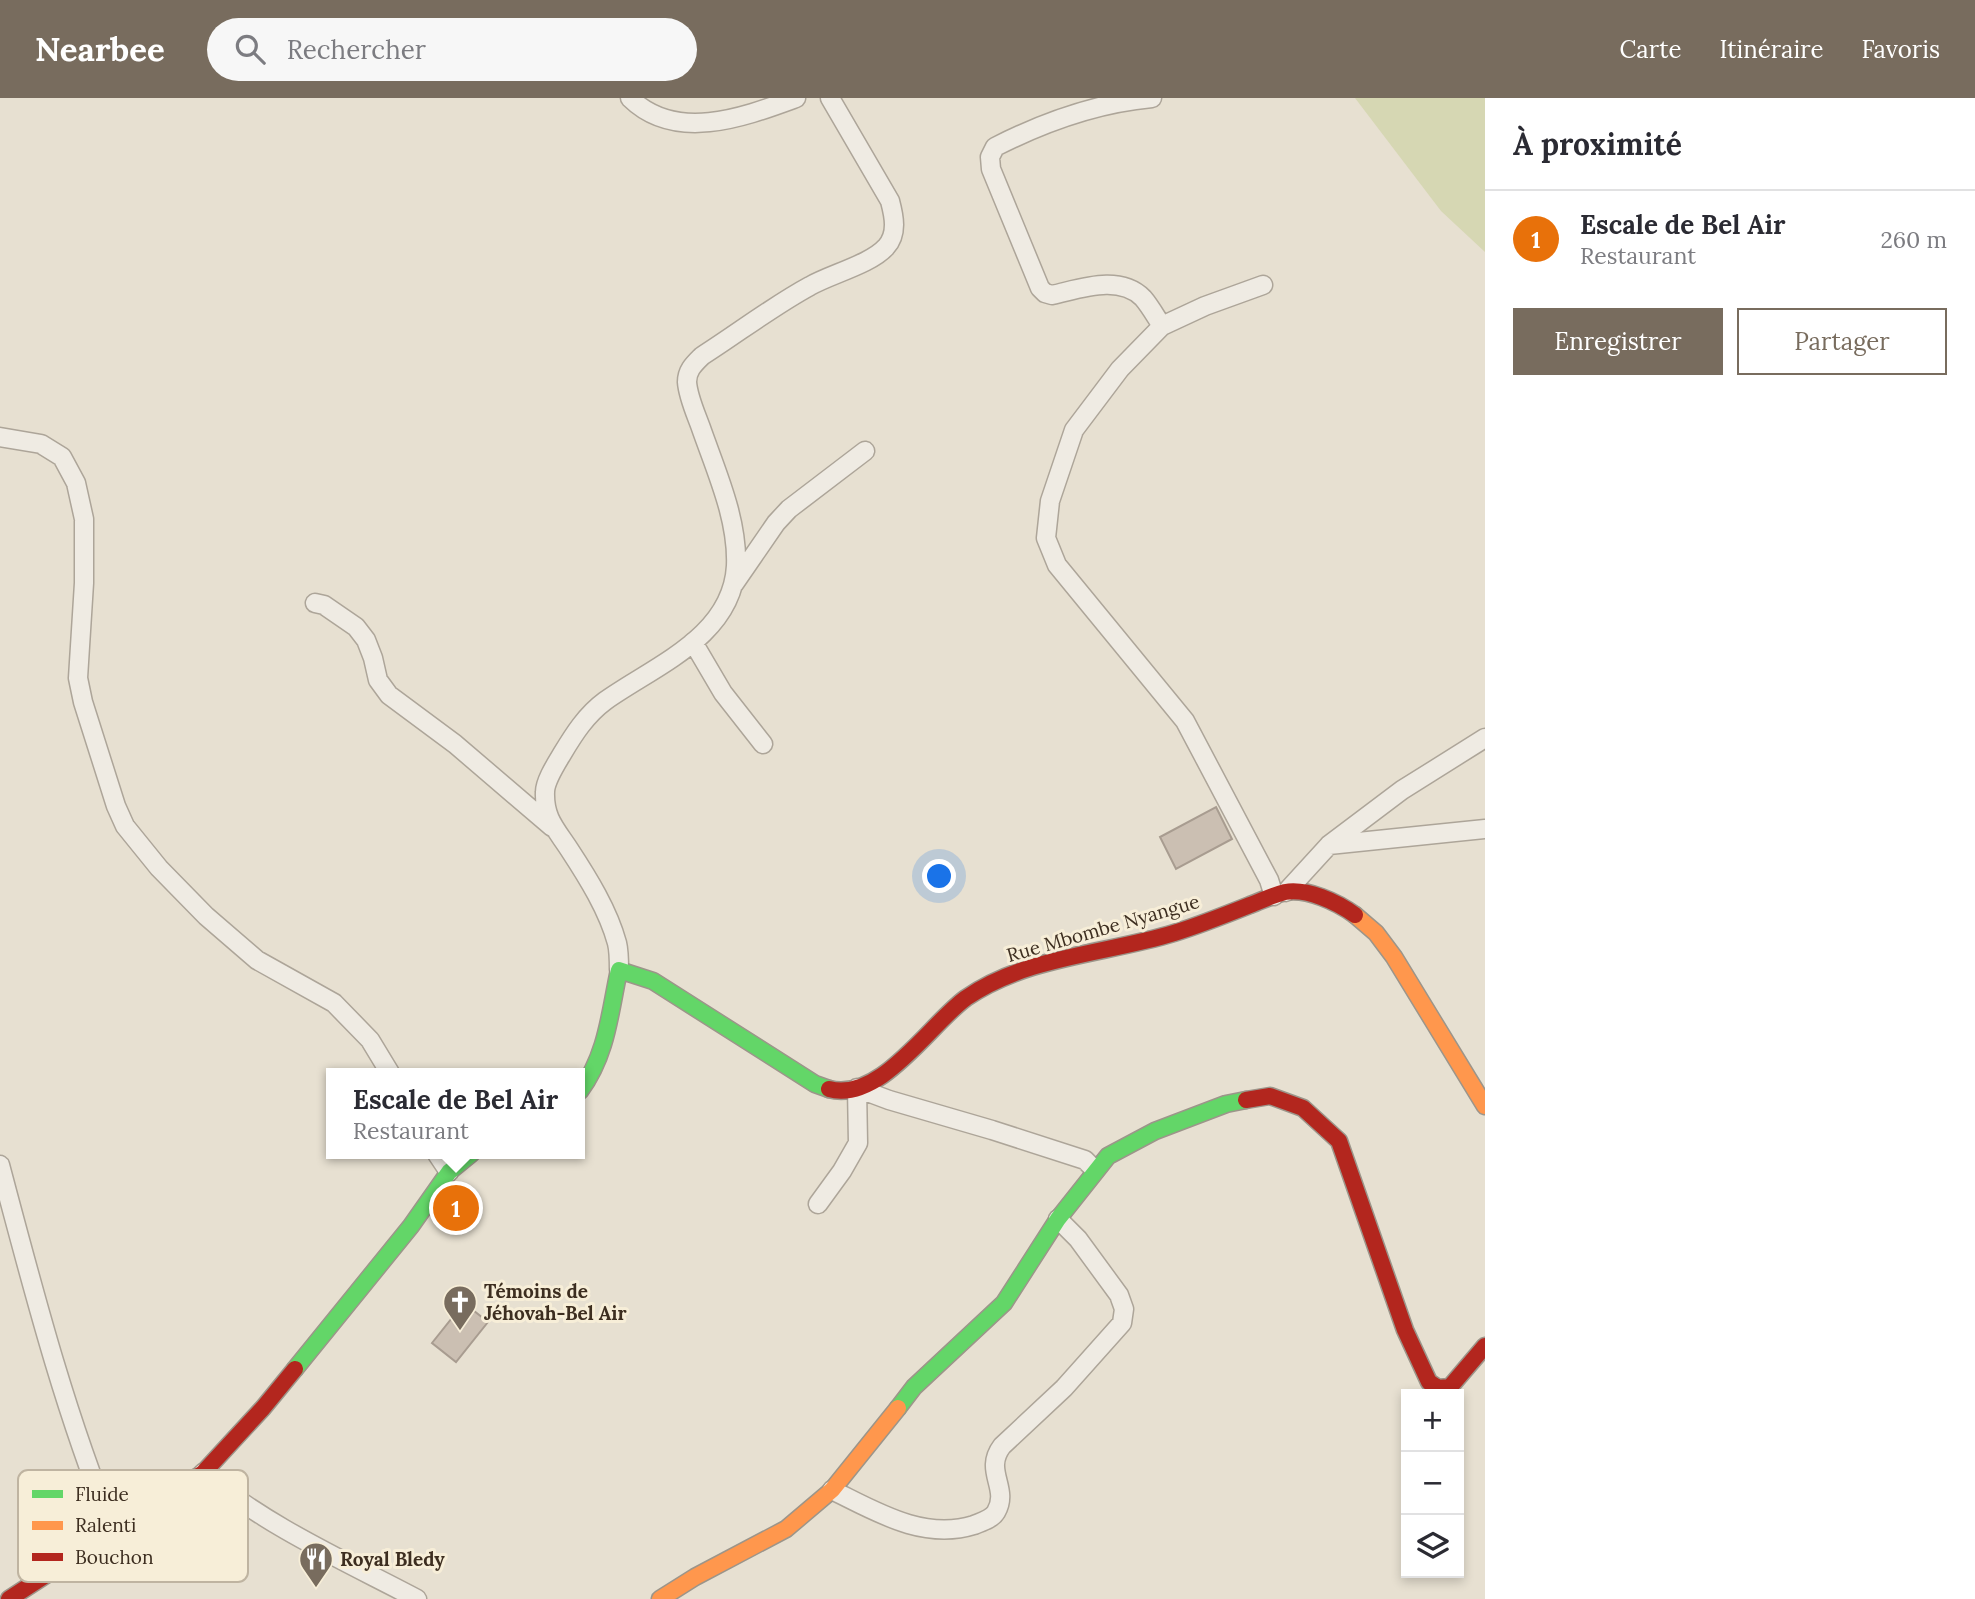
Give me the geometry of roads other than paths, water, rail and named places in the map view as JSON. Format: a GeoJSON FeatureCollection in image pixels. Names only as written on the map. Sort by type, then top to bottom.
{"type":"FeatureCollection","features":[{"type":"Feature","properties":{"kind":"street"},"geometry":{"type":"LineString","coordinates":[[637,100],[639,108],[667,120],[713,124],[796,98]]}},
{"type":"Feature","properties":{"kind":"street"},"geometry":{"type":"LineString","coordinates":[[552,827],[545,790],[558,760],[578,728],[604,702],[666,663],[693,642],[726,603],[730,590],[736,569],[736,539],[687,382],[689,368],[702,356],[806,288],[886,248],[892,238],[895,219],[890,201],[830,98]]}},
{"type":"Feature","properties":{"kind":"street"},"geometry":{"type":"LineString","coordinates":[[1152,98],[1129,100],[1073,114],[995,147],[990,157],[991,169],[1040,288],[1045,293],[1052,295],[1099,285],[1124,288],[1142,298],[1162,326]]}},
{"type":"Feature","properties":{"kind":"street"},"geometry":{"type":"LineString","coordinates":[[1262,285],[1205,306],[1162,326],[1119,369],[1074,430],[1050,501],[1046,538],[1057,565],[1185,721],[1269,880],[1280,894]]}},
{"type":"Feature","properties":{"kind":"street"},"geometry":{"type":"LineString","coordinates":[[0,437],[41,444],[62,457],[76,483],[84,531],[84,583],[78,678],[116,806],[125,826],[159,868],[206,916],[257,960],[334,1003],[370,1040],[387,1068]]}},
{"type":"Feature","properties":{"kind":"street"},"geometry":{"type":"LineString","coordinates":[[730,590],[776,523],[789,509],[865,451]]}},
{"type":"Feature","properties":{"kind":"street"},"geometry":{"type":"LineString","coordinates":[[315,603],[324,605],[356,627],[366,640],[378,680],[389,695],[455,744],[552,827],[598,898],[617,944],[619,970],[604,1043],[594,1070],[585,1084]]}},
{"type":"Feature","properties":{"kind":"street"},"geometry":{"type":"LineString","coordinates":[[693,642],[723,693],[763,744]]}},
{"type":"Feature","properties":{"kind":"street"},"geometry":{"type":"LineString","coordinates":[[1280,894],[1329,845],[1402,790],[1485,738]]}},
{"type":"Feature","properties":{"kind":"street"},"geometry":{"type":"LineString","coordinates":[[1329,845],[1485,829]]}},
{"type":"Feature","properties":{"kind":"street"},"geometry":{"type":"LineString","coordinates":[[1280,894],[1304,892],[1333,903],[1369,926],[1390,950],[1485,1106]]}},
{"type":"Feature","properties":{"kind":"street","name":"Rue Mbombe Nyangue"},"geometry":{"type":"LineString","coordinates":[[857,1088],[876,1079],[968,998],[1007,976],[1171,934],[1280,894]]}},
{"type":"Feature","properties":{"kind":"street"},"geometry":{"type":"LineString","coordinates":[[619,970],[653,981],[815,1084],[833,1091],[857,1088],[1085,1160],[1096,1170]]}},
{"type":"Feature","properties":{"kind":"street"},"geometry":{"type":"LineString","coordinates":[[818,1204],[858,1143],[857,1088]]}},
{"type":"Feature","properties":{"kind":"street"},"geometry":{"type":"LineString","coordinates":[[660,1599],[695,1577],[786,1529],[832,1490],[914,1387],[1004,1303],[1058,1219],[1108,1156],[1155,1131],[1226,1104],[1270,1096],[1303,1108],[1339,1141],[1405,1330],[1429,1382],[1438,1388],[1450,1387],[1485,1346]]}},
{"type":"Feature","properties":{"kind":"street"},"geometry":{"type":"LineString","coordinates":[[440,1159],[449,1172]]}},
{"type":"Feature","properties":{"kind":"street"},"geometry":{"type":"LineString","coordinates":[[206,1470],[263,1408],[411,1226],[449,1172],[465,1159]]}},
{"type":"Feature","properties":{"kind":"street"},"geometry":{"type":"LineString","coordinates":[[0,1165],[44,1329],[89,1470]]}},
{"type":"Feature","properties":{"kind":"street"},"geometry":{"type":"LineString","coordinates":[[832,1490],[907,1525],[948,1530],[983,1522],[996,1514],[999,1480],[993,1464],[996,1455],[1002,1446],[1064,1388],[1122,1323],[1124,1309],[1119,1295],[1078,1239],[1058,1219]]}},
{"type":"Feature","properties":{"kind":"street"},"geometry":{"type":"LineString","coordinates":[[248,1507],[417,1599]]}},
{"type":"Feature","properties":{"kind":"street"},"geometry":{"type":"LineString","coordinates":[[9,1599],[36,1582]]}},
{"type":"Feature","properties":{"kind":"place","name":"Escale de Bel Air"},"geometry":{"type":"Point","coordinates":[456,1208]}},
{"type":"Feature","properties":{"kind":"place","name":"Témoins de Jéhovah-Bel Air"},"geometry":{"type":"Point","coordinates":[460,1332]}},
{"type":"Feature","properties":{"kind":"place","name":"Royal Bledy"},"geometry":{"type":"Point","coordinates":[316,1589]}}]}
